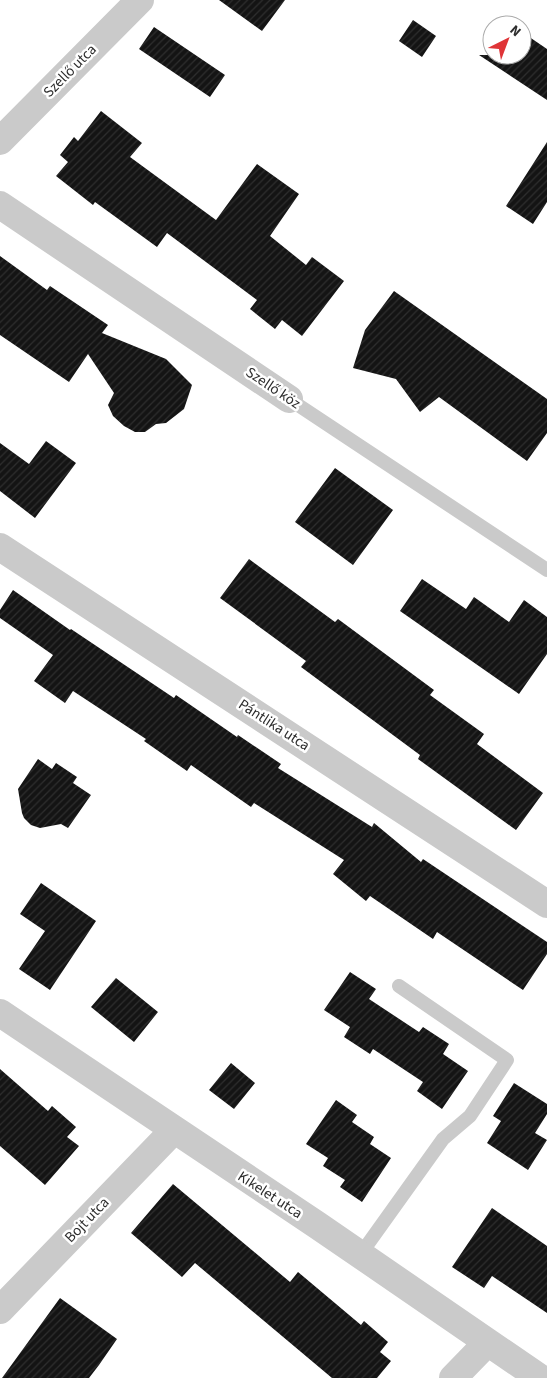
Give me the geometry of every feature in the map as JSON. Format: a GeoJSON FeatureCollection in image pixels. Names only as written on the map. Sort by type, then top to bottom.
{"type":"FeatureCollection","features":[{"type":"Feature","properties":{"kind":"street","name":"Szellő utca"},"geometry":{"type":"LineString","coordinates":[[0,141],[140,0]]}},
{"type":"Feature","properties":{"kind":"street","name":"Szellő köz"},"geometry":{"type":"LineString","coordinates":[[0,205],[289,399]]}},
{"type":"Feature","properties":{"kind":"street","name":"Pántlika utca"},"geometry":{"type":"LineString","coordinates":[[0,547],[547,904]]}},
{"type":"Feature","properties":{"kind":"street","name":"Kikelet utca"},"geometry":{"type":"LineString","coordinates":[[0,1013],[540,1378]]}},
{"type":"Feature","properties":{"kind":"street","name":"Bojt utca"},"geometry":{"type":"LineString","coordinates":[[0,1310],[173,1131]]}},
{"type":"Feature","properties":{"kind":"street"},"geometry":{"type":"LineString","coordinates":[[453,1378],[488,1343]]}},
{"type":"Feature","properties":{"kind":"lane","name":"Szellő köz"},"geometry":{"type":"LineString","coordinates":[[289,399],[547,570]]}},
{"type":"Feature","properties":{"kind":"lane"},"geometry":{"type":"LineString","coordinates":[[360,1255],[443,1139],[470,1116],[507,1060],[399,986]]}},
{"type":"Feature","properties":{"kind":"building"},"geometry":{"type":"Polygon","coordinates":[[[219,0],[285,0],[262,31],[219,0]]]}},
{"type":"Feature","properties":{"kind":"building"},"geometry":{"type":"Polygon","coordinates":[[[413,20],[436,36],[422,57],[399,41],[413,20]]]}},
{"type":"Feature","properties":{"kind":"building"},"geometry":{"type":"Polygon","coordinates":[[[154,27],[225,75],[210,97],[139,49],[154,27]]]}},
{"type":"Feature","properties":{"kind":"building"},"geometry":{"type":"Polygon","coordinates":[[[532,39],[547,49],[547,100],[494,65],[532,65],[532,39]]]}},
{"type":"Feature","properties":{"kind":"building"},"geometry":{"type":"Polygon","coordinates":[[[101,111],[142,143],[130,157],[216,220],[257,164],[299,194],[270,236],[306,265],[312,257],[344,281],[302,336],[282,320],[275,329],[250,309],[257,300],[167,233],[157,247],[95,202],[93,205],[56,176],[68,162],[60,155],[74,137],[78,141],[101,111]]]}},
{"type":"Feature","properties":{"kind":"building"},"geometry":{"type":"Polygon","coordinates":[[[547,142],[547,202],[533,224],[506,206],[547,142]]]}},
{"type":"Feature","properties":{"kind":"building"},"geometry":{"type":"Polygon","coordinates":[[[0,256],[47,290],[50,286],[108,325],[102,333],[166,359],[192,385],[184,409],[166,423],[156,424],[145,432],[135,432],[124,426],[113,416],[108,405],[114,393],[88,354],[69,382],[0,335],[0,256]]]}},
{"type":"Feature","properties":{"kind":"building"},"geometry":{"type":"Polygon","coordinates":[[[394,291],[547,399],[547,433],[527,461],[439,397],[420,412],[396,379],[353,368],[365,330],[394,291]]]}},
{"type":"Feature","properties":{"kind":"building"},"geometry":{"type":"Polygon","coordinates":[[[46,441],[76,463],[35,518],[0,491],[0,443],[29,464],[46,441]]]}},
{"type":"Feature","properties":{"kind":"building"},"geometry":{"type":"Polygon","coordinates":[[[335,468],[393,510],[353,565],[295,522],[335,468]]]}},
{"type":"Feature","properties":{"kind":"building"},"geometry":{"type":"Polygon","coordinates":[[[249,559],[335,622],[338,619],[434,690],[430,695],[484,734],[477,744],[543,793],[516,830],[418,759],[420,755],[301,667],[306,661],[220,598],[249,559]]]}},
{"type":"Feature","properties":{"kind":"building"},"geometry":{"type":"Polygon","coordinates":[[[422,579],[466,609],[474,597],[509,622],[524,600],[547,617],[547,654],[519,694],[400,611],[422,579]]]}},
{"type":"Feature","properties":{"kind":"building"},"geometry":{"type":"Polygon","coordinates":[[[13,590],[174,698],[176,695],[237,737],[238,735],[281,764],[278,768],[372,827],[374,823],[421,862],[423,859],[547,942],[547,954],[523,990],[437,932],[433,939],[370,896],[366,901],[333,874],[344,860],[254,803],[251,807],[191,765],[187,771],[144,741],[146,739],[73,691],[65,703],[34,681],[53,655],[0,618],[0,610],[13,590]]]}},
{"type":"Feature","properties":{"kind":"building"},"geometry":{"type":"Polygon","coordinates":[[[38,759],[52,769],[56,763],[77,777],[73,783],[91,795],[68,828],[61,824],[40,828],[31,825],[24,818],[18,789],[38,759]]]}},
{"type":"Feature","properties":{"kind":"building"},"geometry":{"type":"Polygon","coordinates":[[[41,883],[96,921],[50,990],[19,969],[45,931],[20,914],[41,883]]]}},
{"type":"Feature","properties":{"kind":"building"},"geometry":{"type":"Polygon","coordinates":[[[350,972],[376,989],[369,999],[419,1032],[423,1027],[449,1044],[443,1054],[468,1071],[442,1109],[417,1091],[423,1082],[373,1049],[370,1054],[344,1037],[350,1027],[324,1010],[350,972]]]}},
{"type":"Feature","properties":{"kind":"building"},"geometry":{"type":"Polygon","coordinates":[[[116,978],[158,1012],[134,1042],[91,1007],[116,978]]]}},
{"type":"Feature","properties":{"kind":"building"},"geometry":{"type":"Polygon","coordinates":[[[231,1063],[255,1083],[234,1109],[209,1090],[231,1063]]]}},
{"type":"Feature","properties":{"kind":"building"},"geometry":{"type":"Polygon","coordinates":[[[0,1069],[48,1111],[52,1106],[76,1127],[67,1137],[79,1146],[45,1185],[0,1146],[0,1069]]]}},
{"type":"Feature","properties":{"kind":"building"},"geometry":{"type":"Polygon","coordinates":[[[514,1083],[547,1104],[547,1114],[535,1133],[547,1140],[528,1170],[487,1143],[501,1121],[493,1116],[514,1083]]]}},
{"type":"Feature","properties":{"kind":"building"},"geometry":{"type":"Polygon","coordinates":[[[336,1100],[357,1115],[352,1122],[374,1137],[370,1144],[391,1158],[362,1202],[340,1187],[345,1180],[323,1166],[328,1158],[306,1144],[336,1100]]]}},
{"type":"Feature","properties":{"kind":"building"},"geometry":{"type":"Polygon","coordinates":[[[173,1184],[290,1282],[298,1272],[361,1325],[364,1321],[388,1342],[380,1352],[391,1361],[377,1378],[332,1378],[195,1263],[182,1277],[131,1233],[173,1184]]]}},
{"type":"Feature","properties":{"kind":"building"},"geometry":{"type":"Polygon","coordinates":[[[492,1208],[547,1246],[547,1313],[492,1276],[484,1288],[452,1267],[492,1208]]]}},
{"type":"Feature","properties":{"kind":"building"},"geometry":{"type":"Polygon","coordinates":[[[60,1298],[117,1339],[99,1365],[89,1378],[2,1378],[60,1298]]]}}]}
